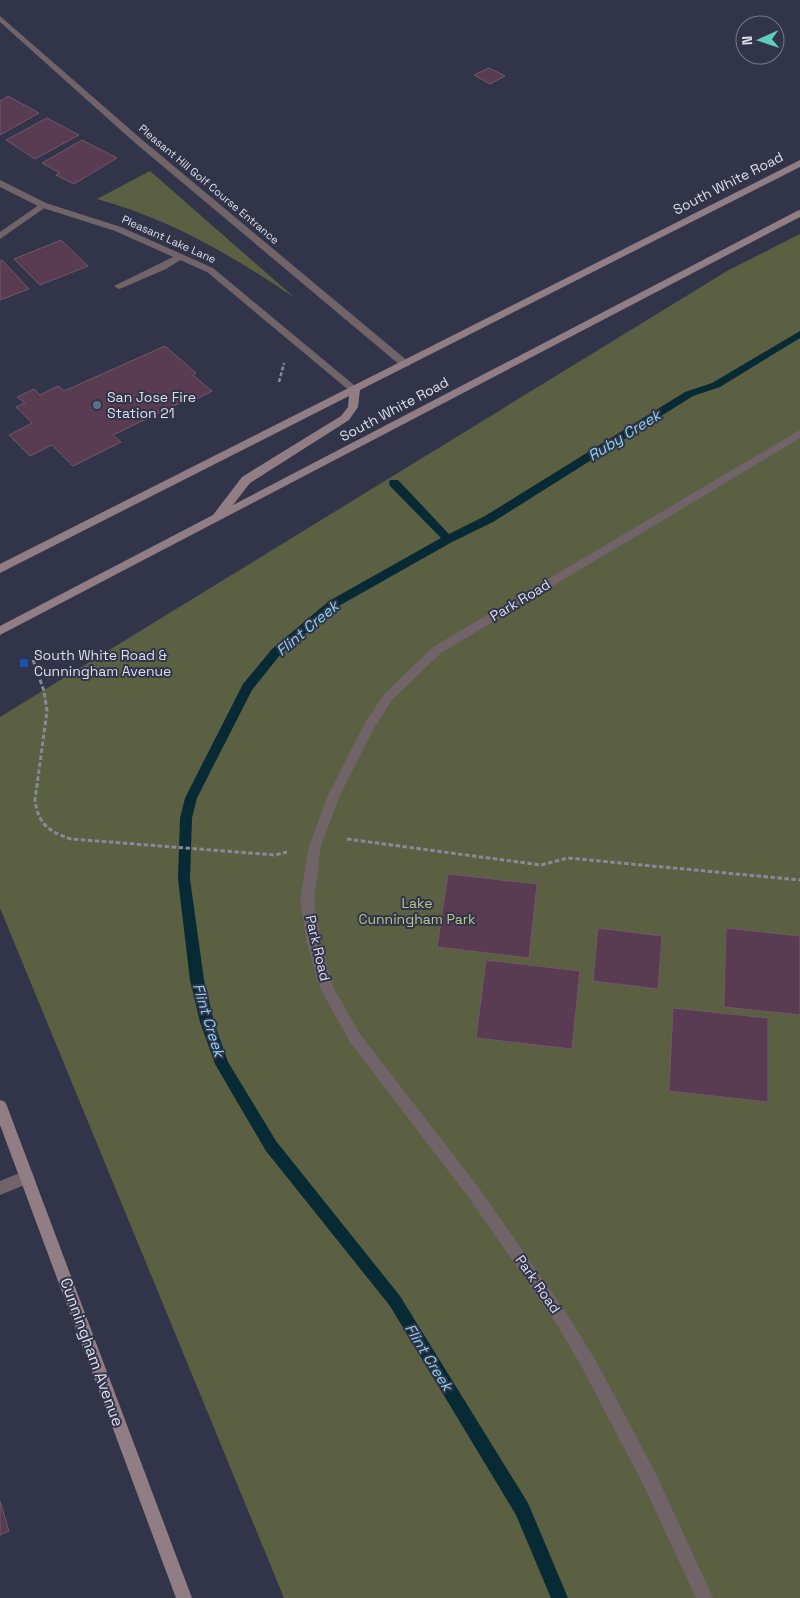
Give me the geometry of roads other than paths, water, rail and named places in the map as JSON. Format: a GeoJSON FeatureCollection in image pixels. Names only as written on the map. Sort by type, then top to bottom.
{"type":"FeatureCollection","features":[{"type":"Feature","properties":{"kind":"main road","name":"South White Road"},"geometry":{"type":"LineString","coordinates":[[0,570],[800,163]]}},
{"type":"Feature","properties":{"kind":"main road","name":"South White Road"},"geometry":{"type":"LineString","coordinates":[[0,631],[800,212]]}},
{"type":"Feature","properties":{"kind":"main road"},"geometry":{"type":"LineString","coordinates":[[215,520],[246,480],[345,418],[353,407],[355,390]]}},
{"type":"Feature","properties":{"kind":"main road","name":"Cunningham Avenue"},"geometry":{"type":"LineString","coordinates":[[0,1106],[184,1598]]}},
{"type":"Feature","properties":{"kind":"street","name":"Pleasant Hill Golf Course Entrance"},"geometry":{"type":"LineString","coordinates":[[0,18],[137,140],[405,364]]}},
{"type":"Feature","properties":{"kind":"street","name":"Pleasant Lake Lane"},"geometry":{"type":"LineString","coordinates":[[0,183],[43,205],[118,229],[210,270],[355,390]]}},
{"type":"Feature","properties":{"kind":"street"},"geometry":{"type":"LineString","coordinates":[[0,236],[43,205]]}},
{"type":"Feature","properties":{"kind":"street"},"geometry":{"type":"LineString","coordinates":[[119,286],[163,267],[180,257]]}},
{"type":"Feature","properties":{"kind":"street","name":"Park Road"},"geometry":{"type":"LineString","coordinates":[[705,1598],[650,1480],[590,1366],[563,1321],[474,1193],[355,1038],[327,988],[314,943],[307,901],[315,846],[334,795],[369,726],[388,697],[437,650],[800,433]]}},
{"type":"Feature","properties":{"kind":"street"},"geometry":{"type":"LineString","coordinates":[[0,1188],[26,1177]]}},
{"type":"Feature","properties":{"kind":"waterway","name":"Ruby Creek"},"geometry":{"type":"LineString","coordinates":[[448,539],[489,519],[689,394],[716,385],[800,334]]}},
{"type":"Feature","properties":{"kind":"waterway","name":"Flint Creek"},"geometry":{"type":"LineString","coordinates":[[394,483],[448,539]]}},
{"type":"Feature","properties":{"kind":"waterway","name":"Flint Creek"},"geometry":{"type":"LineString","coordinates":[[448,539],[333,604],[276,652],[247,687],[191,798],[186,818],[184,879],[197,980],[207,1022],[222,1064],[271,1146],[395,1301],[522,1509],[560,1598]]}},
{"type":"Feature","properties":{"kind":"place","name":"San Jose Fire Station 21"},"geometry":{"type":"Point","coordinates":[97,405]}},
{"type":"Feature","properties":{"kind":"place","name":"South White Road & Cunningham Avenue"},"geometry":{"type":"Point","coordinates":[24,663]}},
{"type":"Feature","properties":{"kind":"park label","name":"Lake Cunningham Park"},"geometry":{"type":"Point","coordinates":[417,912]}}]}
